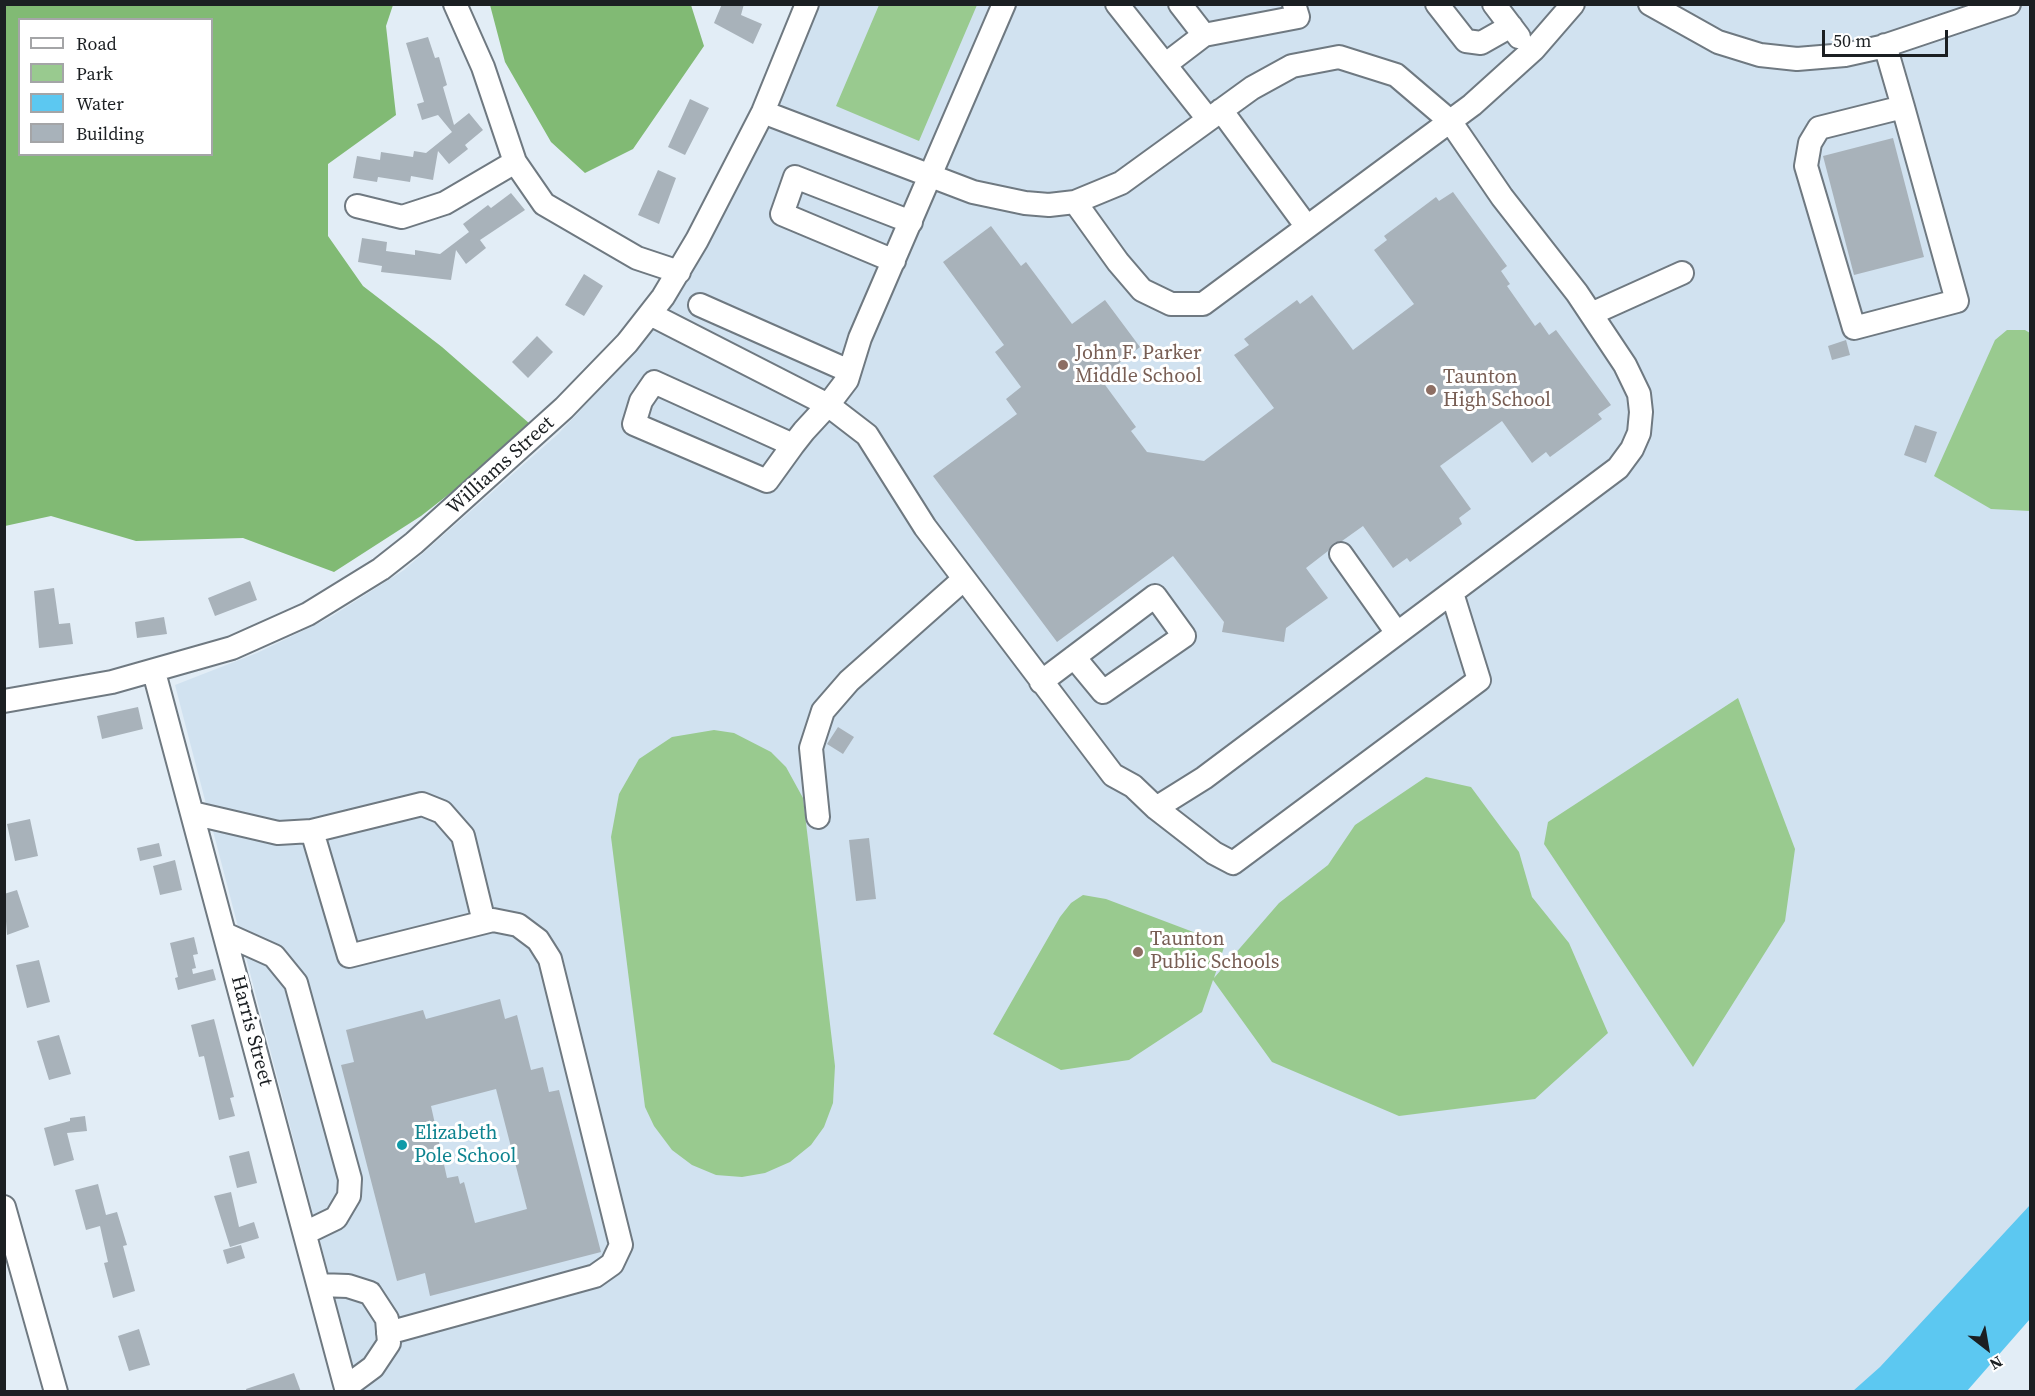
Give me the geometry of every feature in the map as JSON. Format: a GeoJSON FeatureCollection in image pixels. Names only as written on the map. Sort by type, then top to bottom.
{"type":"FeatureCollection","features":[{"type":"Feature","properties":{"kind":"street"},"geometry":{"type":"LineString","coordinates":[[455,4],[483,67],[515,162],[544,204],[637,258],[679,272]]}},
{"type":"Feature","properties":{"kind":"street","name":"Williams Street"},"geometry":{"type":"LineString","coordinates":[[4,701],[154,672],[270,633],[317,609],[381,569],[479,487],[564,408],[606,365],[650,314],[679,272],[763,112],[807,4]]}},
{"type":"Feature","properties":{"kind":"street"},"geometry":{"type":"LineString","coordinates":[[793,445],[654,382],[641,401],[634,424],[767,481],[793,445],[847,380],[860,338],[1004,4]]}},
{"type":"Feature","properties":{"kind":"street"},"geometry":{"type":"LineString","coordinates":[[1117,4],[1166,64],[1214,114],[1307,227]]}},
{"type":"Feature","properties":{"kind":"street"},"geometry":{"type":"LineString","coordinates":[[1180,4],[1204,35]]}},
{"type":"Feature","properties":{"kind":"street"},"geometry":{"type":"LineString","coordinates":[[1166,64],[1204,35],[1298,17],[1294,4]]}},
{"type":"Feature","properties":{"kind":"street"},"geometry":{"type":"LineString","coordinates":[[1437,4],[1466,40],[1481,43],[1511,26]]}},
{"type":"Feature","properties":{"kind":"street"},"geometry":{"type":"LineString","coordinates":[[1494,4],[1531,52]]}},
{"type":"Feature","properties":{"kind":"street"},"geometry":{"type":"LineString","coordinates":[[1075,202],[1118,262],[1142,290],[1171,304],[1203,304],[1472,105],[1531,52],[1573,4]]}},
{"type":"Feature","properties":{"kind":"street"},"geometry":{"type":"LineString","coordinates":[[1650,4],[1698,33],[1761,55],[1797,59],[1826,57],[1886,45],[2009,4]]}},
{"type":"Feature","properties":{"kind":"street"},"geometry":{"type":"LineString","coordinates":[[1886,45],[1903,106],[1957,301],[1854,328],[1806,166],[1810,143],[1819,128],[1903,106]]}},
{"type":"Feature","properties":{"kind":"street"},"geometry":{"type":"LineString","coordinates":[[763,112],[973,192],[997,198],[1049,205],[1075,202],[1121,183],[1252,88],[1292,66],[1338,57],[1396,75],[1450,121],[1502,197],[1591,314],[1625,365],[1639,394],[1639,433],[1632,449],[1618,468],[1585,495],[1204,778],[1156,808]]}},
{"type":"Feature","properties":{"kind":"street"},"geometry":{"type":"LineString","coordinates":[[357,206],[402,218],[445,203],[515,162]]}},
{"type":"Feature","properties":{"kind":"street"},"geometry":{"type":"LineString","coordinates":[[894,261],[782,214],[795,177],[911,222]]}},
{"type":"Feature","properties":{"kind":"street"},"geometry":{"type":"LineString","coordinates":[[1591,314],[1682,273]]}},
{"type":"Feature","properties":{"kind":"street"},"geometry":{"type":"LineString","coordinates":[[700,305],[849,371]]}},
{"type":"Feature","properties":{"kind":"street"},"geometry":{"type":"LineString","coordinates":[[650,314],[828,405],[867,435],[925,526],[1113,775],[1133,786],[1156,808],[1214,853],[1233,863],[1479,680],[1452,593]]}},
{"type":"Feature","properties":{"kind":"street"},"geometry":{"type":"LineString","coordinates":[[1341,554],[1397,633]]}},
{"type":"Feature","properties":{"kind":"street"},"geometry":{"type":"LineString","coordinates":[[818,817],[811,748],[823,711],[849,681],[964,579]]}},
{"type":"Feature","properties":{"kind":"street"},"geometry":{"type":"LineString","coordinates":[[1041,682],[1074,657],[1155,596],[1184,636],[1103,692],[1074,657]]}},
{"type":"Feature","properties":{"kind":"street","name":"Harris Street"},"geometry":{"type":"LineString","coordinates":[[154,672],[347,1389]]}},
{"type":"Feature","properties":{"kind":"street"},"geometry":{"type":"LineString","coordinates":[[192,813],[278,833],[312,831],[422,804],[442,812],[463,836],[484,922]]}},
{"type":"Feature","properties":{"kind":"street"},"geometry":{"type":"LineString","coordinates":[[312,831],[349,956],[493,920],[518,925],[538,940],[550,959],[621,1245],[612,1264],[595,1276],[388,1333]]}},
{"type":"Feature","properties":{"kind":"street"},"geometry":{"type":"LineString","coordinates":[[225,934],[274,956],[296,983],[350,1179],[349,1196],[336,1218],[305,1233]]}},
{"type":"Feature","properties":{"kind":"street"},"geometry":{"type":"LineString","coordinates":[[4,1207],[56,1392]]}},
{"type":"Feature","properties":{"kind":"street"},"geometry":{"type":"LineString","coordinates":[[318,1285],[348,1286],[370,1293],[387,1318],[390,1343],[373,1367],[347,1389]]}},
{"type":"Feature","properties":{"kind":"shaded area","name":"Taunton Public Schools"},"geometry":{"type":"Polygon","coordinates":[[[818,5],[2030,5],[2030,1219],[1866,1391],[359,1391],[175,685],[257,653],[329,618],[404,570],[558,434],[636,351],[687,282],[818,5]]]}},
{"type":"Feature","properties":{"kind":"green space"},"geometry":{"type":"Polygon","coordinates":[[[4,5],[393,5],[386,26],[396,115],[328,164],[328,236],[363,286],[442,347],[530,424],[485,466],[421,516],[334,572],[243,538],[136,541],[51,516],[5,526],[4,5]]]}},
{"type":"Feature","properties":{"kind":"green space"},"geometry":{"type":"Polygon","coordinates":[[[490,5],[691,5],[704,46],[633,149],[585,173],[551,142],[505,62],[490,5]]]}},
{"type":"Feature","properties":{"kind":"green space"},"geometry":{"type":"Polygon","coordinates":[[[879,5],[977,5],[919,141],[836,106],[879,5]]]}},
{"type":"Feature","properties":{"kind":"green space"},"geometry":{"type":"Polygon","coordinates":[[[2007,330],[2025,330],[2030,333],[2030,511],[1991,509],[1934,476],[1995,340],[2007,330]]]}},
{"type":"Feature","properties":{"kind":"green space"},"geometry":{"type":"Polygon","coordinates":[[[1738,698],[1795,849],[1785,921],[1693,1067],[1544,844],[1548,822],[1738,698]]]}},
{"type":"Feature","properties":{"kind":"green space"},"geometry":{"type":"Polygon","coordinates":[[[714,730],[734,733],[771,752],[786,767],[803,798],[835,1066],[833,1103],[824,1127],[811,1145],[790,1162],[765,1173],[742,1177],[716,1175],[692,1165],[672,1150],[654,1126],[645,1107],[611,837],[619,794],[639,759],[672,737],[714,730]]]}},
{"type":"Feature","properties":{"kind":"green space"},"geometry":{"type":"Polygon","coordinates":[[[1426,777],[1471,787],[1519,852],[1532,897],[1569,943],[1608,1033],[1535,1099],[1399,1116],[1272,1062],[1213,980],[1202,1012],[1129,1060],[1061,1070],[993,1034],[1060,917],[1071,903],[1083,895],[1106,899],[1225,944],[1214,978],[1279,903],[1328,865],[1355,825],[1426,777]]]}},
{"type":"Feature","properties":{"kind":"water"},"geometry":{"type":"Polygon","coordinates":[[[2030,1205],[2030,1319],[1967,1391],[1853,1391],[1880,1367],[2030,1205]]]}},
{"type":"Feature","properties":{"kind":"building"},"geometry":{"type":"Polygon","coordinates":[[[722,4],[744,4],[741,15],[762,24],[753,44],[714,23],[722,4]]]}},
{"type":"Feature","properties":{"kind":"building"},"geometry":{"type":"Polygon","coordinates":[[[428,37],[435,58],[439,57],[447,85],[443,87],[454,125],[469,113],[483,130],[465,145],[468,149],[449,164],[438,151],[433,180],[411,176],[410,182],[378,177],[377,182],[353,178],[357,156],[380,160],[381,152],[413,157],[414,151],[426,153],[452,132],[438,115],[422,120],[417,104],[424,102],[406,43],[428,37]]]}},
{"type":"Feature","properties":{"kind":"building"},"geometry":{"type":"Polygon","coordinates":[[[690,99],[709,108],[685,155],[668,147],[690,99]]]}},
{"type":"Feature","properties":{"kind":"building"},"geometry":{"type":"Polygon","coordinates":[[[1893,138],[1924,257],[1854,275],[1823,156],[1893,138]]]}},
{"type":"Feature","properties":{"kind":"building"},"geometry":{"type":"Polygon","coordinates":[[[658,170],[676,178],[659,224],[638,215],[658,170]]]}},
{"type":"Feature","properties":{"kind":"building"},"geometry":{"type":"Polygon","coordinates":[[[1453,192],[1507,266],[1501,271],[1510,284],[1507,286],[1535,326],[1540,322],[1549,335],[1556,330],[1611,405],[1598,414],[1602,419],[1550,457],[1546,452],[1532,463],[1502,421],[1440,466],[1471,509],[1459,518],[1462,524],[1410,562],[1407,558],[1393,568],[1363,526],[1342,541],[1334,543],[1328,551],[1306,568],[1328,598],[1286,628],[1284,642],[1222,632],[1224,622],[1173,556],[1057,642],[933,476],[1017,414],[1006,399],[1021,387],[995,352],[1004,345],[943,262],[991,226],[1021,266],[1026,262],[1072,324],[1105,300],[1140,347],[1100,378],[1136,427],[1131,431],[1147,452],[1204,461],[1274,408],[1234,355],[1249,345],[1244,339],[1297,300],[1300,304],[1312,295],[1353,350],[1414,304],[1374,250],[1387,240],[1384,236],[1436,197],[1439,201],[1453,192]]]}},
{"type":"Feature","properties":{"kind":"building"},"geometry":{"type":"Polygon","coordinates":[[[511,193],[525,210],[480,240],[486,248],[466,264],[456,250],[451,280],[381,272],[382,266],[358,262],[362,238],[387,242],[386,251],[415,255],[415,250],[440,254],[469,232],[463,224],[488,205],[491,208],[511,193]]]}},
{"type":"Feature","properties":{"kind":"building"},"geometry":{"type":"Polygon","coordinates":[[[584,274],[603,286],[584,316],[565,305],[584,274]]]}},
{"type":"Feature","properties":{"kind":"building"},"geometry":{"type":"Polygon","coordinates":[[[537,336],[553,352],[528,378],[512,362],[537,336]]]}},
{"type":"Feature","properties":{"kind":"building"},"geometry":{"type":"Polygon","coordinates":[[[1846,340],[1850,355],[1832,360],[1828,346],[1846,340]]]}},
{"type":"Feature","properties":{"kind":"building"},"geometry":{"type":"Polygon","coordinates":[[[1915,425],[1937,432],[1926,463],[1904,455],[1915,425]]]}},
{"type":"Feature","properties":{"kind":"building"},"geometry":{"type":"Polygon","coordinates":[[[250,581],[257,600],[215,616],[208,598],[250,581]]]}},
{"type":"Feature","properties":{"kind":"building"},"geometry":{"type":"Polygon","coordinates":[[[54,588],[59,624],[70,623],[73,644],[39,648],[34,591],[54,588]]]}},
{"type":"Feature","properties":{"kind":"building"},"geometry":{"type":"Polygon","coordinates":[[[164,617],[167,634],[137,638],[135,622],[164,617]]]}},
{"type":"Feature","properties":{"kind":"building"},"geometry":{"type":"Polygon","coordinates":[[[138,707],[143,729],[102,739],[97,716],[138,707]]]}},
{"type":"Feature","properties":{"kind":"building"},"geometry":{"type":"Polygon","coordinates":[[[838,727],[854,737],[843,754],[827,744],[838,727]]]}},
{"type":"Feature","properties":{"kind":"building"},"geometry":{"type":"Polygon","coordinates":[[[30,819],[38,856],[15,861],[7,824],[30,819]]]}},
{"type":"Feature","properties":{"kind":"building"},"geometry":{"type":"Polygon","coordinates":[[[869,838],[876,899],[856,901],[849,840],[869,838]]]}},
{"type":"Feature","properties":{"kind":"building"},"geometry":{"type":"Polygon","coordinates":[[[159,843],[162,856],[140,861],[137,848],[159,843]]]}},
{"type":"Feature","properties":{"kind":"building"},"geometry":{"type":"Polygon","coordinates":[[[175,860],[182,890],[160,895],[153,866],[175,860]]]}},
{"type":"Feature","properties":{"kind":"building"},"geometry":{"type":"Polygon","coordinates":[[[17,890],[29,927],[7,935],[4,894],[17,890]]]}},
{"type":"Feature","properties":{"kind":"building"},"geometry":{"type":"Polygon","coordinates":[[[194,937],[198,954],[193,955],[196,968],[192,969],[193,974],[213,969],[216,980],[178,990],[175,978],[178,977],[170,943],[194,937]]]}},
{"type":"Feature","properties":{"kind":"building"},"geometry":{"type":"Polygon","coordinates":[[[39,960],[50,1002],[27,1008],[16,965],[39,960]]]}},
{"type":"Feature","properties":{"kind":"building","name":"Elizabeth Pole School"},"geometry":{"type":"Polygon","coordinates":[[[500,999],[505,1019],[517,1015],[531,1070],[543,1067],[549,1092],[559,1090],[601,1252],[430,1296],[425,1273],[397,1281],[341,1065],[354,1062],[346,1030],[423,1010],[426,1019],[500,999]],[[496,1089],[431,1106],[447,1178],[458,1176],[460,1184],[464,1182],[475,1223],[527,1209],[496,1089]]]}},
{"type":"Feature","properties":{"kind":"building"},"geometry":{"type":"Polygon","coordinates":[[[214,1019],[234,1097],[230,1098],[235,1116],[219,1120],[204,1056],[199,1057],[191,1025],[214,1019]]]}},
{"type":"Feature","properties":{"kind":"building"},"geometry":{"type":"Polygon","coordinates":[[[59,1035],[71,1074],[49,1080],[37,1041],[59,1035]]]}},
{"type":"Feature","properties":{"kind":"building"},"geometry":{"type":"Polygon","coordinates":[[[85,1116],[87,1131],[67,1133],[74,1160],[54,1166],[44,1128],[70,1121],[70,1118],[85,1116]]]}},
{"type":"Feature","properties":{"kind":"building"},"geometry":{"type":"Polygon","coordinates":[[[249,1151],[257,1183],[237,1188],[229,1156],[249,1151]]]}},
{"type":"Feature","properties":{"kind":"building"},"geometry":{"type":"Polygon","coordinates":[[[98,1184],[106,1215],[117,1212],[127,1245],[123,1246],[135,1291],[113,1298],[104,1263],[108,1262],[100,1226],[86,1230],[75,1190],[98,1184]]]}},
{"type":"Feature","properties":{"kind":"building"},"geometry":{"type":"Polygon","coordinates":[[[231,1192],[239,1227],[254,1222],[259,1238],[230,1247],[214,1196],[231,1192]]]}},
{"type":"Feature","properties":{"kind":"building"},"geometry":{"type":"Polygon","coordinates":[[[241,1245],[245,1258],[227,1264],[223,1250],[241,1245]]]}},
{"type":"Feature","properties":{"kind":"building"},"geometry":{"type":"Polygon","coordinates":[[[139,1329],[150,1365],[129,1371],[118,1336],[139,1329]]]}},
{"type":"Feature","properties":{"kind":"building"},"geometry":{"type":"Polygon","coordinates":[[[294,1373],[301,1392],[247,1392],[246,1389],[294,1373]]]}},
{"type":"Feature","properties":{"kind":"place","name":"John F. Parker Middle School"},"geometry":{"type":"Point","coordinates":[1063,365]}},
{"type":"Feature","properties":{"kind":"place","name":"Taunton High School"},"geometry":{"type":"Point","coordinates":[1431,390]}},
{"type":"Feature","properties":{"kind":"place","name":"Taunton Public Schools"},"geometry":{"type":"Point","coordinates":[1138,952]}},
{"type":"Feature","properties":{"kind":"place","name":"Elizabeth Pole School"},"geometry":{"type":"Point","coordinates":[402,1145]}}]}
